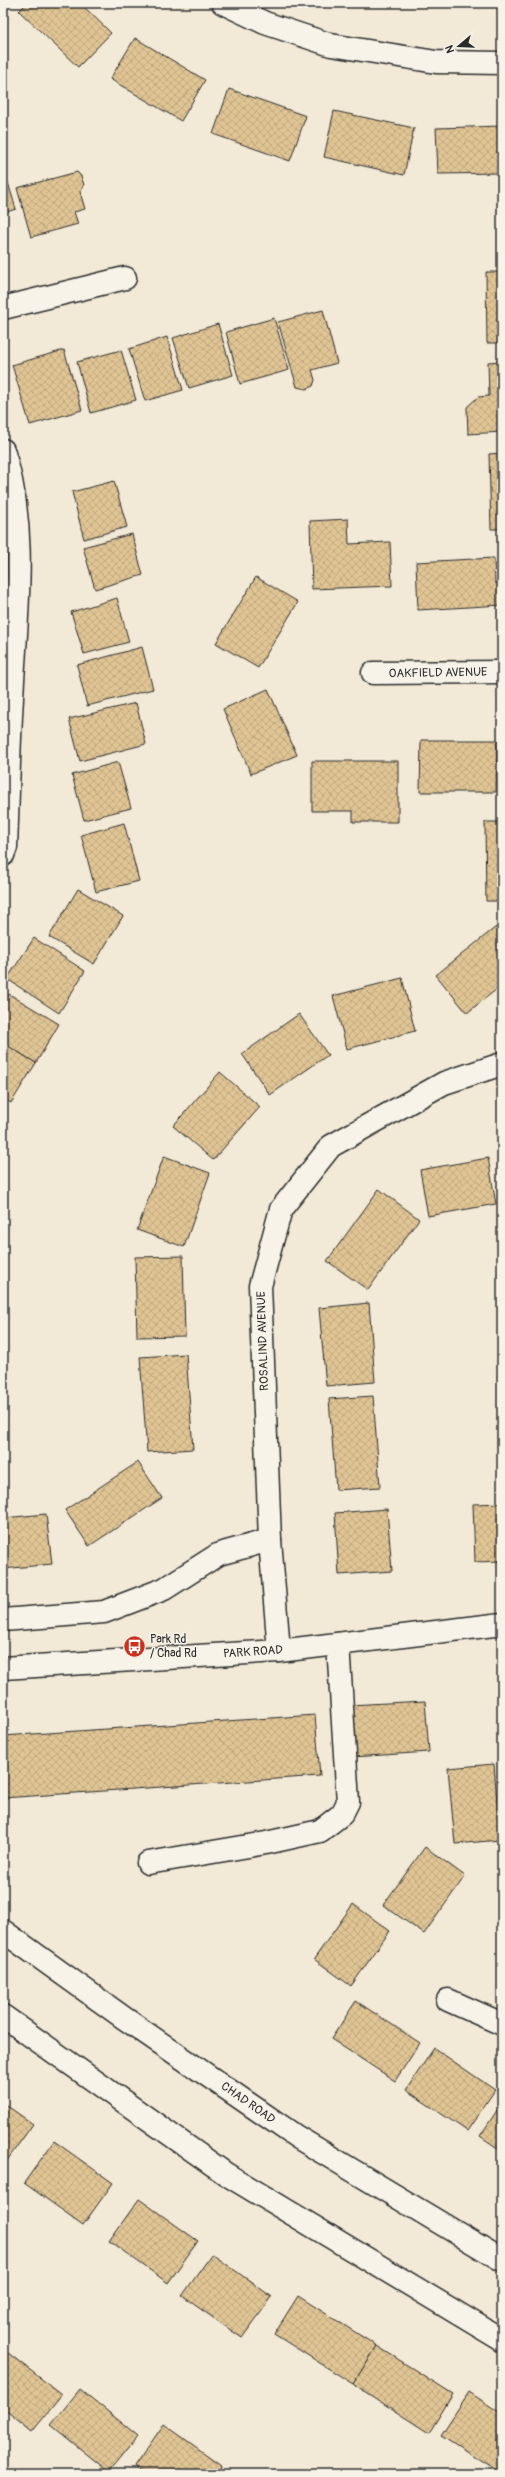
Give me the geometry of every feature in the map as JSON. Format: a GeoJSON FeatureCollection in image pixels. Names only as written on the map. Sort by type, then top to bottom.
{"type":"FeatureCollection","features":[{"type":"Feature","properties":{"kind":"street"},"geometry":{"type":"LineString","coordinates":[[222,3],[265,23],[331,45],[436,62],[502,63]]}},
{"type":"Feature","properties":{"kind":"street"},"geometry":{"type":"LineString","coordinates":[[3,308],[125,278]]}},
{"type":"Feature","properties":{"kind":"street"},"geometry":{"type":"LineString","coordinates":[[3,450],[10,472],[20,565],[7,698],[6,847],[3,855]]}},
{"type":"Feature","properties":{"kind":"street","name":"OAKFIELD AVENUE"},"geometry":{"type":"LineString","coordinates":[[374,673],[502,672]]}},
{"type":"Feature","properties":{"kind":"street","name":"ROSALIND AVENUE"},"geometry":{"type":"LineString","coordinates":[[279,1651],[270,1540],[260,1286],[280,1209],[331,1146],[444,1084],[502,1064]]}},
{"type":"Feature","properties":{"kind":"street"},"geometry":{"type":"LineString","coordinates":[[3,1620],[104,1612],[164,1589],[219,1554],[270,1540]]}},
{"type":"Feature","properties":{"kind":"street","name":"PARK ROAD"},"geometry":{"type":"LineString","coordinates":[[3,1668],[279,1651],[502,1624]]}},
{"type":"Feature","properties":{"kind":"street"},"geometry":{"type":"LineString","coordinates":[[148,1863],[266,1843],[320,1831],[342,1814],[348,1802],[338,1644]]}},
{"type":"Feature","properties":{"kind":"street","name":"CHAD ROAD"},"geometry":{"type":"LineString","coordinates":[[3,1932],[124,2018],[297,2137],[502,2260]]}},
{"type":"Feature","properties":{"kind":"street"},"geometry":{"type":"LineString","coordinates":[[448,2000],[502,2024]]}},
{"type":"Feature","properties":{"kind":"street"},"geometry":{"type":"LineString","coordinates":[[3,2016],[226,2174],[502,2340]]}},
{"type":"Feature","properties":{"kind":"building"},"geometry":{"type":"Polygon","coordinates":[[[27,3],[80,3],[111,33],[78,67],[19,11],[27,3]]]}},
{"type":"Feature","properties":{"kind":"building"},"geometry":{"type":"Polygon","coordinates":[[[135,38],[205,80],[181,121],[110,79],[135,38]]]}},
{"type":"Feature","properties":{"kind":"building"},"geometry":{"type":"Polygon","coordinates":[[[229,89],[306,116],[290,161],[213,134],[229,89]]]}},
{"type":"Feature","properties":{"kind":"building"},"geometry":{"type":"Polygon","coordinates":[[[334,111],[414,128],[404,175],[324,157],[334,111]]]}},
{"type":"Feature","properties":{"kind":"building"},"geometry":{"type":"Polygon","coordinates":[[[502,126],[502,173],[438,174],[436,128],[502,126]]]}},
{"type":"Feature","properties":{"kind":"building"},"geometry":{"type":"Polygon","coordinates":[[[3,166],[16,209],[3,213],[3,166]]]}},
{"type":"Feature","properties":{"kind":"building"},"geometry":{"type":"Polygon","coordinates":[[[77,172],[81,176],[84,185],[80,192],[85,209],[74,212],[78,224],[31,237],[17,188],[77,172]]]}},
{"type":"Feature","properties":{"kind":"building"},"geometry":{"type":"Polygon","coordinates":[[[486,272],[502,272],[502,343],[487,343],[486,272]]]}},
{"type":"Feature","properties":{"kind":"building"},"geometry":{"type":"Polygon","coordinates":[[[323,310],[337,363],[312,370],[315,380],[313,386],[306,389],[297,387],[278,322],[323,310]]]}},
{"type":"Feature","properties":{"kind":"building"},"geometry":{"type":"Polygon","coordinates":[[[274,318],[289,370],[240,384],[226,332],[274,318]]]}},
{"type":"Feature","properties":{"kind":"building"},"geometry":{"type":"Polygon","coordinates":[[[218,324],[233,375],[189,388],[173,338],[218,324]]]}},
{"type":"Feature","properties":{"kind":"building"},"geometry":{"type":"Polygon","coordinates":[[[167,337],[183,390],[145,401],[129,349],[167,337]]]}},
{"type":"Feature","properties":{"kind":"building"},"geometry":{"type":"Polygon","coordinates":[[[64,350],[82,410],[30,425],[12,365],[64,350]]]}},
{"type":"Feature","properties":{"kind":"building"},"geometry":{"type":"Polygon","coordinates":[[[121,350],[136,400],[91,413],[77,362],[121,350]]]}},
{"type":"Feature","properties":{"kind":"building"},"geometry":{"type":"Polygon","coordinates":[[[502,361],[502,432],[468,434],[467,407],[478,397],[489,396],[488,362],[502,361]]]}},
{"type":"Feature","properties":{"kind":"building"},"geometry":{"type":"Polygon","coordinates":[[[502,453],[502,529],[491,529],[489,454],[502,453]]]}},
{"type":"Feature","properties":{"kind":"building"},"geometry":{"type":"Polygon","coordinates":[[[114,481],[127,527],[84,539],[72,492],[114,481]]]}},
{"type":"Feature","properties":{"kind":"building"},"geometry":{"type":"Polygon","coordinates":[[[348,519],[349,544],[390,542],[392,586],[312,589],[310,521],[348,519]]]}},
{"type":"Feature","properties":{"kind":"building"},"geometry":{"type":"Polygon","coordinates":[[[132,534],[143,575],[95,589],[83,547],[132,534]]]}},
{"type":"Feature","properties":{"kind":"building"},"geometry":{"type":"Polygon","coordinates":[[[494,558],[495,583],[502,582],[502,605],[418,610],[416,562],[494,558]]]}},
{"type":"Feature","properties":{"kind":"building"},"geometry":{"type":"Polygon","coordinates":[[[256,577],[298,602],[258,668],[216,643],[256,577]]]}},
{"type":"Feature","properties":{"kind":"building"},"geometry":{"type":"Polygon","coordinates":[[[117,598],[129,642],[84,654],[71,612],[117,598]]]}},
{"type":"Feature","properties":{"kind":"building"},"geometry":{"type":"Polygon","coordinates":[[[142,647],[153,689],[87,706],[77,665],[142,647]]]}},
{"type":"Feature","properties":{"kind":"building"},"geometry":{"type":"Polygon","coordinates":[[[268,689],[297,755],[251,774],[223,709],[268,689]]]}},
{"type":"Feature","properties":{"kind":"building"},"geometry":{"type":"Polygon","coordinates":[[[136,703],[146,744],[80,761],[69,719],[136,703]]]}},
{"type":"Feature","properties":{"kind":"building"},"geometry":{"type":"Polygon","coordinates":[[[421,740],[497,740],[496,792],[420,792],[421,740]]]}},
{"type":"Feature","properties":{"kind":"building"},"geometry":{"type":"Polygon","coordinates":[[[312,761],[398,761],[398,822],[353,822],[353,811],[312,811],[312,761]]]}},
{"type":"Feature","properties":{"kind":"building"},"geometry":{"type":"Polygon","coordinates":[[[118,762],[131,808],[84,820],[72,775],[118,762]]]}},
{"type":"Feature","properties":{"kind":"building"},"geometry":{"type":"Polygon","coordinates":[[[485,822],[502,822],[502,901],[486,901],[485,822]]]}},
{"type":"Feature","properties":{"kind":"building"},"geometry":{"type":"Polygon","coordinates":[[[124,823],[139,881],[96,892],[81,835],[124,823]]]}},
{"type":"Feature","properties":{"kind":"building"},"geometry":{"type":"Polygon","coordinates":[[[78,889],[123,916],[94,964],[49,937],[78,889]]]}},
{"type":"Feature","properties":{"kind":"building"},"geometry":{"type":"Polygon","coordinates":[[[496,927],[502,935],[502,985],[467,1013],[436,975],[496,927]]]}},
{"type":"Feature","properties":{"kind":"building"},"geometry":{"type":"Polygon","coordinates":[[[34,938],[85,971],[59,1013],[7,979],[34,938]]]}},
{"type":"Feature","properties":{"kind":"building"},"geometry":{"type":"Polygon","coordinates":[[[402,978],[415,1031],[347,1049],[333,996],[402,978]]]}},
{"type":"Feature","properties":{"kind":"building"},"geometry":{"type":"Polygon","coordinates":[[[9,994],[59,1024],[36,1063],[3,1043],[3,1004],[9,994]]]}},
{"type":"Feature","properties":{"kind":"building"},"geometry":{"type":"Polygon","coordinates":[[[299,1014],[328,1055],[270,1095],[242,1054],[299,1014]]]}},
{"type":"Feature","properties":{"kind":"building"},"geometry":{"type":"Polygon","coordinates":[[[3,1043],[36,1063],[11,1103],[3,1098],[3,1043]]]}},
{"type":"Feature","properties":{"kind":"building"},"geometry":{"type":"Polygon","coordinates":[[[220,1072],[260,1107],[213,1160],[173,1126],[220,1072]]]}},
{"type":"Feature","properties":{"kind":"building"},"geometry":{"type":"Polygon","coordinates":[[[164,1156],[210,1173],[184,1247],[137,1230],[164,1156]]]}},
{"type":"Feature","properties":{"kind":"building"},"geometry":{"type":"Polygon","coordinates":[[[488,1158],[496,1204],[428,1216],[420,1170],[488,1158]]]}},
{"type":"Feature","properties":{"kind":"building"},"geometry":{"type":"Polygon","coordinates":[[[379,1189],[419,1219],[368,1290],[327,1261],[379,1189]]]}},
{"type":"Feature","properties":{"kind":"building"},"geometry":{"type":"Polygon","coordinates":[[[183,1256],[185,1336],[137,1337],[135,1257],[183,1256]]]}},
{"type":"Feature","properties":{"kind":"building"},"geometry":{"type":"Polygon","coordinates":[[[369,1303],[375,1382],[326,1386],[319,1308],[369,1303]]]}},
{"type":"Feature","properties":{"kind":"building"},"geometry":{"type":"Polygon","coordinates":[[[186,1354],[193,1449],[147,1452],[140,1357],[186,1354]]]}},
{"type":"Feature","properties":{"kind":"building"},"geometry":{"type":"Polygon","coordinates":[[[373,1396],[380,1487],[336,1490],[329,1399],[373,1396]]]}},
{"type":"Feature","properties":{"kind":"building"},"geometry":{"type":"Polygon","coordinates":[[[138,1462],[162,1498],[89,1546],[65,1510],[138,1462]]]}},
{"type":"Feature","properties":{"kind":"building"},"geometry":{"type":"Polygon","coordinates":[[[502,1503],[502,1561],[475,1562],[473,1504],[502,1503]]]}},
{"type":"Feature","properties":{"kind":"building"},"geometry":{"type":"Polygon","coordinates":[[[387,1509],[392,1571],[339,1575],[335,1513],[387,1509]]]}},
{"type":"Feature","properties":{"kind":"building"},"geometry":{"type":"Polygon","coordinates":[[[46,1514],[52,1564],[3,1569],[3,1518],[46,1514]]]}},
{"type":"Feature","properties":{"kind":"building"},"geometry":{"type":"Polygon","coordinates":[[[425,1701],[429,1752],[352,1757],[349,1705],[425,1701]]]}},
{"type":"Feature","properties":{"kind":"building"},"geometry":{"type":"Polygon","coordinates":[[[315,1715],[320,1776],[3,1798],[3,1736],[315,1715]]]}},
{"type":"Feature","properties":{"kind":"building"},"geometry":{"type":"Polygon","coordinates":[[[494,1764],[500,1840],[455,1844],[448,1768],[494,1764]]]}},
{"type":"Feature","properties":{"kind":"building"},"geometry":{"type":"Polygon","coordinates":[[[425,1847],[465,1876],[424,1934],[383,1905],[425,1847]]]}},
{"type":"Feature","properties":{"kind":"building"},"geometry":{"type":"Polygon","coordinates":[[[353,1904],[390,1931],[351,1986],[314,1959],[353,1904]]]}},
{"type":"Feature","properties":{"kind":"building"},"geometry":{"type":"Polygon","coordinates":[[[356,2001],[420,2043],[395,2081],[331,2039],[356,2001]]]}},
{"type":"Feature","properties":{"kind":"building"},"geometry":{"type":"Polygon","coordinates":[[[434,2048],[495,2090],[467,2131],[406,2090],[434,2048]]]}},
{"type":"Feature","properties":{"kind":"building"},"geometry":{"type":"Polygon","coordinates":[[[3,2103],[33,2124],[3,2166],[3,2103]]]}},
{"type":"Feature","properties":{"kind":"building"},"geometry":{"type":"Polygon","coordinates":[[[502,2103],[502,2151],[480,2136],[502,2103]]]}},
{"type":"Feature","properties":{"kind":"building"},"geometry":{"type":"Polygon","coordinates":[[[54,2141],[113,2183],[83,2225],[24,2183],[54,2141]]]}},
{"type":"Feature","properties":{"kind":"building"},"geometry":{"type":"Polygon","coordinates":[[[139,2199],[198,2241],[168,2283],[109,2241],[139,2199]]]}},
{"type":"Feature","properties":{"kind":"building"},"geometry":{"type":"Polygon","coordinates":[[[212,2254],[272,2297],[242,2338],[182,2296],[212,2254]]]}},
{"type":"Feature","properties":{"kind":"building"},"geometry":{"type":"Polygon","coordinates":[[[298,2296],[377,2346],[353,2384],[274,2334],[298,2296]]]}},
{"type":"Feature","properties":{"kind":"building"},"geometry":{"type":"Polygon","coordinates":[[[377,2346],[453,2394],[429,2433],[353,2384],[377,2346]]]}},
{"type":"Feature","properties":{"kind":"building"},"geometry":{"type":"Polygon","coordinates":[[[3,2349],[62,2395],[32,2432],[3,2408],[3,2349]]]}},
{"type":"Feature","properties":{"kind":"building"},"geometry":{"type":"Polygon","coordinates":[[[80,2389],[138,2436],[109,2472],[51,2425],[80,2389]]]}},
{"type":"Feature","properties":{"kind":"building"},"geometry":{"type":"Polygon","coordinates":[[[469,2392],[502,2414],[502,2474],[441,2435],[469,2392]]]}},
{"type":"Feature","properties":{"kind":"building"},"geometry":{"type":"Polygon","coordinates":[[[164,2424],[221,2465],[215,2474],[143,2474],[134,2467],[164,2424]]]}},
{"type":"Feature","properties":{"kind":"place","name":"Park Rd / Chad Rd"},"geometry":{"type":"Point","coordinates":[135,1646]}}]}
